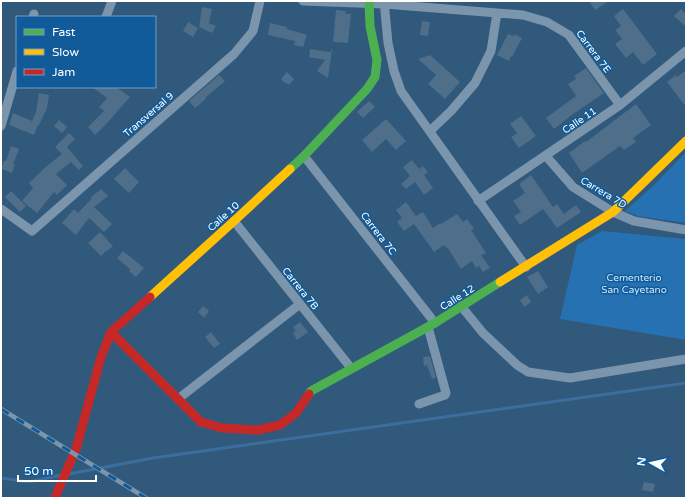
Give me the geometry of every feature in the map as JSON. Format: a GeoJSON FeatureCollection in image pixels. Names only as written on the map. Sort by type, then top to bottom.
{"type":"FeatureCollection","features":[{"type":"Feature","properties":{"kind":"street"},"geometry":{"type":"LineString","coordinates":[[106,16],[112,1]]}},
{"type":"Feature","properties":{"kind":"street","name":"Transversal 9"},"geometry":{"type":"LineString","coordinates":[[1,209],[32,231],[234,54],[253,31],[260,1]]}},
{"type":"Feature","properties":{"kind":"street","name":"Carrera 7E"},"geometry":{"type":"LineString","coordinates":[[303,1],[384,3],[523,15],[547,22],[570,35],[620,105]]}},
{"type":"Feature","properties":{"kind":"street","name":"Calle 10"},"geometry":{"type":"LineString","coordinates":[[56,498],[76,449],[101,357],[112,332],[234,222],[304,156],[367,89],[375,76],[377,60],[370,26],[369,2]]}},
{"type":"Feature","properties":{"kind":"street"},"geometry":{"type":"LineString","coordinates":[[384,3],[388,43],[394,71],[401,91],[526,267]]}},
{"type":"Feature","properties":{"kind":"street"},"geometry":{"type":"LineString","coordinates":[[430,131],[451,111],[475,83],[491,51],[498,14]]}},
{"type":"Feature","properties":{"kind":"street","name":"Calle 11"},"geometry":{"type":"LineString","coordinates":[[478,201],[620,105],[686,51]]}},
{"type":"Feature","properties":{"kind":"street"},"geometry":{"type":"LineString","coordinates":[[1,126],[16,75]]}},
{"type":"Feature","properties":{"kind":"street","name":"Calle 12"},"geometry":{"type":"LineString","coordinates":[[112,332],[201,422],[222,428],[258,430],[280,425],[296,413],[311,391],[432,325],[613,212],[686,141]]}},
{"type":"Feature","properties":{"kind":"street","name":"Carrera 7C"},"geometry":{"type":"LineString","coordinates":[[304,156],[432,325],[446,393],[445,395],[418,404]]}},
{"type":"Feature","properties":{"kind":"street","name":"Carrera 7D"},"geometry":{"type":"LineString","coordinates":[[546,156],[573,187],[613,212],[634,220],[686,230]]}},
{"type":"Feature","properties":{"kind":"street","name":"Carrera 7B"},"geometry":{"type":"LineString","coordinates":[[234,222],[351,368]]}},
{"type":"Feature","properties":{"kind":"street"},"geometry":{"type":"LineString","coordinates":[[178,399],[300,304]]}},
{"type":"Feature","properties":{"kind":"street"},"geometry":{"type":"LineString","coordinates":[[461,306],[483,333],[517,365],[528,372],[570,378],[686,359]]}},
{"type":"Feature","properties":{"kind":"green space"},"geometry":{"type":"Polygon","coordinates":[[[686,152],[686,223],[638,216],[625,211],[654,185],[686,152]]]}},
{"type":"Feature","properties":{"kind":"green space","name":"Cementerio San Cayetano"},"geometry":{"type":"Polygon","coordinates":[[[602,231],[686,239],[686,340],[560,319],[577,245],[602,231]]]}},
{"type":"Feature","properties":{"kind":"building"},"geometry":{"type":"Polygon","coordinates":[[[589,1],[609,1],[595,10],[589,1]]]}},
{"type":"Feature","properties":{"kind":"building"},"geometry":{"type":"Polygon","coordinates":[[[202,7],[212,9],[209,23],[216,26],[212,33],[199,27],[202,7]]]}},
{"type":"Feature","properties":{"kind":"building"},"geometry":{"type":"Polygon","coordinates":[[[623,9],[657,54],[643,65],[633,52],[626,58],[615,44],[622,39],[615,30],[621,26],[614,16],[623,9]]]}},
{"type":"Feature","properties":{"kind":"building"},"geometry":{"type":"Polygon","coordinates":[[[681,9],[686,14],[686,27],[674,16],[681,9]]]}},
{"type":"Feature","properties":{"kind":"building"},"geometry":{"type":"Polygon","coordinates":[[[336,10],[346,11],[345,14],[351,14],[348,43],[333,42],[336,10]]]}},
{"type":"Feature","properties":{"kind":"building"},"geometry":{"type":"Polygon","coordinates":[[[422,21],[430,22],[428,36],[420,35],[422,21]]]}},
{"type":"Feature","properties":{"kind":"building"},"geometry":{"type":"Polygon","coordinates":[[[188,22],[198,28],[193,37],[183,31],[188,22]]]}},
{"type":"Feature","properties":{"kind":"building"},"geometry":{"type":"Polygon","coordinates":[[[270,23],[287,27],[287,29],[307,35],[303,47],[294,45],[295,41],[268,35],[270,23]]]}},
{"type":"Feature","properties":{"kind":"building"},"geometry":{"type":"Polygon","coordinates":[[[508,34],[513,36],[514,34],[522,38],[509,61],[497,55],[508,34]]]}},
{"type":"Feature","properties":{"kind":"building"},"geometry":{"type":"Polygon","coordinates":[[[332,48],[328,78],[317,71],[325,60],[309,57],[310,49],[330,52],[332,48]]]}},
{"type":"Feature","properties":{"kind":"building"},"geometry":{"type":"Polygon","coordinates":[[[430,55],[460,82],[445,99],[428,84],[436,75],[418,59],[430,55]]]}},
{"type":"Feature","properties":{"kind":"building"},"geometry":{"type":"Polygon","coordinates":[[[586,68],[604,93],[554,129],[546,118],[576,96],[568,84],[576,79],[574,76],[586,68]]]}},
{"type":"Feature","properties":{"kind":"building"},"geometry":{"type":"Polygon","coordinates":[[[686,70],[686,107],[667,82],[686,70]]]}},
{"type":"Feature","properties":{"kind":"building"},"geometry":{"type":"Polygon","coordinates":[[[287,72],[294,79],[289,85],[281,79],[287,72]]]}},
{"type":"Feature","properties":{"kind":"building"},"geometry":{"type":"Polygon","coordinates":[[[219,75],[225,81],[195,108],[189,101],[219,75]]]}},
{"type":"Feature","properties":{"kind":"building"},"geometry":{"type":"Polygon","coordinates":[[[93,88],[117,88],[130,97],[95,135],[88,127],[104,111],[99,107],[107,98],[93,88]]]}},
{"type":"Feature","properties":{"kind":"building"},"geometry":{"type":"Polygon","coordinates":[[[39,93],[49,95],[47,108],[34,135],[9,125],[13,113],[32,121],[36,112],[39,93]]]}},
{"type":"Feature","properties":{"kind":"building"},"geometry":{"type":"Polygon","coordinates":[[[369,101],[375,107],[363,118],[357,112],[369,101]]]}},
{"type":"Feature","properties":{"kind":"building"},"geometry":{"type":"Polygon","coordinates":[[[636,104],[651,125],[633,138],[636,142],[624,150],[620,146],[582,173],[569,153],[636,104]]]}},
{"type":"Feature","properties":{"kind":"building"},"geometry":{"type":"Polygon","coordinates":[[[521,116],[536,136],[519,148],[511,137],[517,133],[510,124],[521,116]]]}},
{"type":"Feature","properties":{"kind":"building"},"geometry":{"type":"Polygon","coordinates":[[[386,119],[406,141],[396,150],[386,139],[372,152],[362,140],[386,119]]]}},
{"type":"Feature","properties":{"kind":"building"},"geometry":{"type":"Polygon","coordinates":[[[59,120],[67,127],[62,133],[54,126],[59,120]]]}},
{"type":"Feature","properties":{"kind":"building"},"geometry":{"type":"Polygon","coordinates":[[[69,133],[75,139],[67,147],[83,166],[79,170],[71,162],[56,174],[67,185],[57,195],[54,192],[37,213],[22,201],[33,188],[29,183],[62,154],[55,147],[69,133]]]}},
{"type":"Feature","properties":{"kind":"building"},"geometry":{"type":"Polygon","coordinates":[[[11,146],[19,149],[13,164],[15,165],[12,173],[2,169],[11,146]]]}},
{"type":"Feature","properties":{"kind":"building"},"geometry":{"type":"Polygon","coordinates":[[[412,160],[419,169],[423,166],[428,172],[424,175],[433,188],[424,195],[415,182],[406,189],[401,184],[410,176],[403,167],[412,160]]]}},
{"type":"Feature","properties":{"kind":"building"},"geometry":{"type":"Polygon","coordinates":[[[125,168],[139,182],[129,193],[114,179],[125,168]]]}},
{"type":"Feature","properties":{"kind":"building"},"geometry":{"type":"Polygon","coordinates":[[[531,175],[553,207],[557,204],[564,214],[576,205],[581,212],[557,228],[543,209],[520,225],[514,216],[521,212],[513,201],[525,193],[519,184],[531,175]]]}},
{"type":"Feature","properties":{"kind":"building"},"geometry":{"type":"Polygon","coordinates":[[[101,189],[108,196],[94,207],[112,224],[104,232],[89,218],[76,235],[62,223],[74,209],[78,213],[92,198],[91,197],[101,189]]]}},
{"type":"Feature","properties":{"kind":"building"},"geometry":{"type":"Polygon","coordinates":[[[11,191],[26,206],[20,212],[5,197],[11,191]]]}},
{"type":"Feature","properties":{"kind":"building"},"geometry":{"type":"Polygon","coordinates":[[[406,202],[416,216],[423,212],[433,228],[457,214],[463,222],[467,219],[474,229],[471,230],[486,253],[481,255],[490,268],[483,272],[479,266],[476,268],[472,261],[461,269],[447,247],[446,248],[444,245],[434,252],[414,224],[404,231],[397,222],[402,218],[396,210],[406,202]]]}},
{"type":"Feature","properties":{"kind":"building"},"geometry":{"type":"Polygon","coordinates":[[[100,232],[113,246],[101,256],[88,243],[100,232]]]}},
{"type":"Feature","properties":{"kind":"building"},"geometry":{"type":"Polygon","coordinates":[[[123,251],[144,268],[136,277],[129,271],[130,269],[117,258],[123,251]]]}},
{"type":"Feature","properties":{"kind":"building"},"geometry":{"type":"Polygon","coordinates":[[[538,271],[548,287],[538,294],[527,277],[538,271]]]}},
{"type":"Feature","properties":{"kind":"building"},"geometry":{"type":"Polygon","coordinates":[[[527,295],[531,302],[524,307],[520,300],[527,295]]]}},
{"type":"Feature","properties":{"kind":"building"},"geometry":{"type":"Polygon","coordinates":[[[203,306],[209,311],[204,318],[198,312],[203,306]]]}},
{"type":"Feature","properties":{"kind":"building"},"geometry":{"type":"Polygon","coordinates":[[[300,322],[308,332],[297,340],[293,333],[296,331],[293,327],[300,322]]]}},
{"type":"Feature","properties":{"kind":"building"},"geometry":{"type":"Polygon","coordinates":[[[211,332],[220,344],[214,348],[205,337],[211,332]]]}},
{"type":"Feature","properties":{"kind":"building"},"geometry":{"type":"Polygon","coordinates":[[[430,356],[436,378],[432,379],[427,365],[424,366],[423,357],[430,356]]]}},
{"type":"Feature","properties":{"kind":"building"},"geometry":{"type":"Polygon","coordinates":[[[644,482],[655,484],[653,492],[642,490],[644,482]]]}},
{"type":"Feature","properties":{"kind":"waterway"},"geometry":{"type":"LineString","coordinates":[[69,474],[153,458],[686,383]]}},
{"type":"Feature","properties":{"kind":"waterway"},"geometry":{"type":"LineString","coordinates":[[1,478],[29,482],[61,475]]}},
{"type":"Feature","properties":{"kind":"railway"},"geometry":{"type":"LineString","coordinates":[[1,409],[146,498]]}},
{"type":"Feature","properties":{"kind":"traffic: fast"},"geometry":{"type":"LineString","coordinates":[[290,169],[367,89],[375,77],[377,60],[370,26],[369,1]]}},
{"type":"Feature","properties":{"kind":"traffic: fast"},"geometry":{"type":"LineString","coordinates":[[309,394],[311,391],[435,323],[500,282]]}},
{"type":"Feature","properties":{"kind":"traffic: slow"},"geometry":{"type":"LineString","coordinates":[[500,282],[613,212],[686,141]]}},
{"type":"Feature","properties":{"kind":"traffic: slow"},"geometry":{"type":"LineString","coordinates":[[150,297],[290,169]]}},
{"type":"Feature","properties":{"kind":"traffic: jam"},"geometry":{"type":"LineString","coordinates":[[56,498],[76,449],[101,357],[111,332],[150,297]]}},
{"type":"Feature","properties":{"kind":"traffic: jam"},"geometry":{"type":"LineString","coordinates":[[111,332],[201,422],[222,428],[258,430],[280,425],[296,413],[309,394]]}}]}
